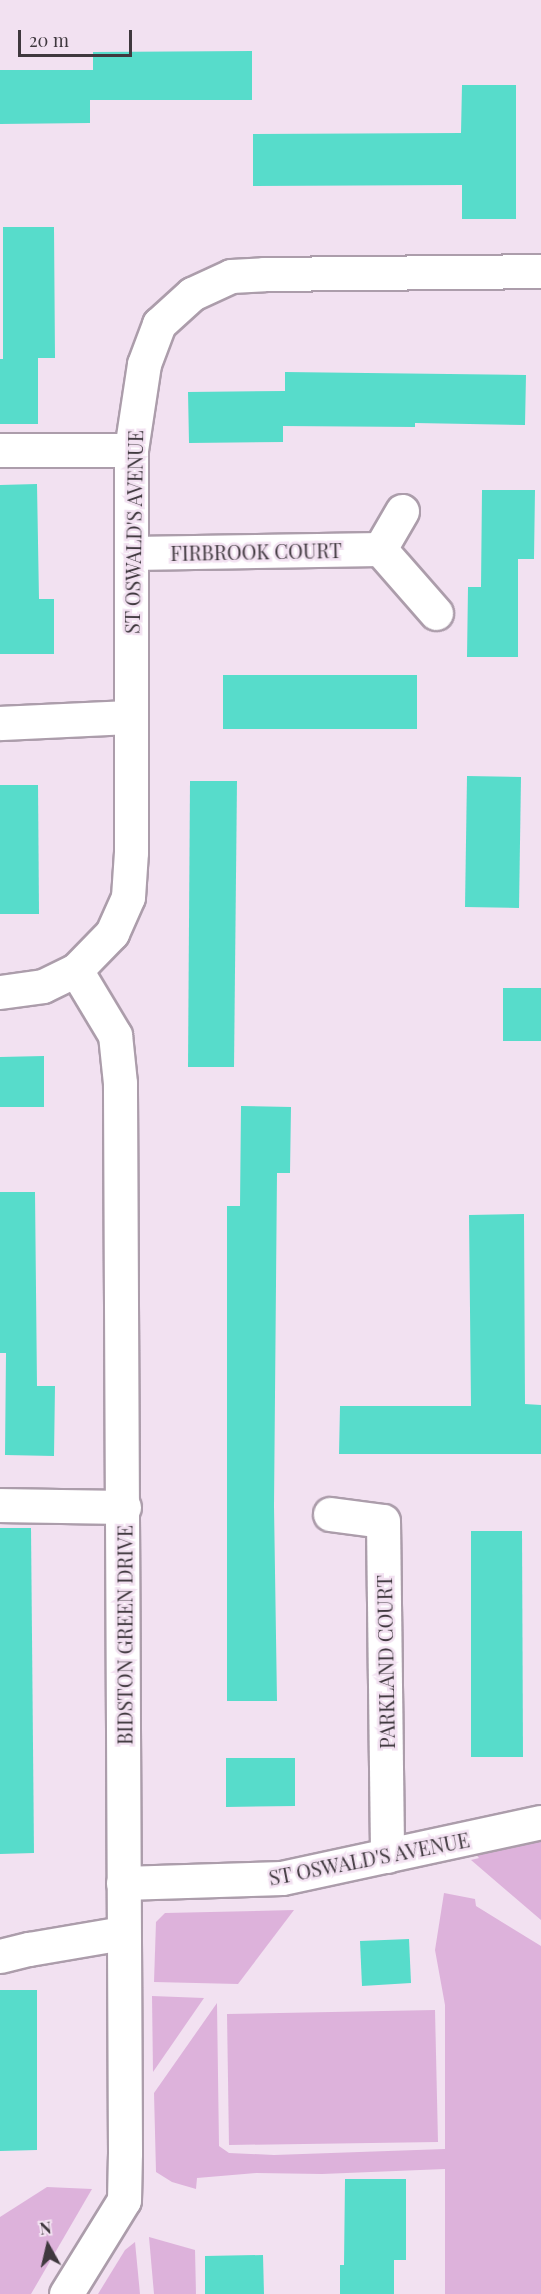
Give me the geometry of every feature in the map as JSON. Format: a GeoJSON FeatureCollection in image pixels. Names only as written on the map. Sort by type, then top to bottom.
{"type":"FeatureCollection","features":[{"type":"Feature","properties":{"kind":"street","name":"ST OSWALD'S AVENUE"},"geometry":{"type":"LineString","coordinates":[[0,992],[43,986],[76,970],[112,933],[128,897],[131,852],[129,717],[131,450],[144,364],[159,324],[192,294],[231,276],[541,271]]}},
{"type":"Feature","properties":{"kind":"street"},"geometry":{"type":"LineString","coordinates":[[0,450],[131,450]]}},
{"type":"Feature","properties":{"kind":"street"},"geometry":{"type":"LineString","coordinates":[[402,511],[380,549],[436,613]]}},
{"type":"Feature","properties":{"kind":"street","name":"FIRBROOK COURT"},"geometry":{"type":"LineString","coordinates":[[132,553],[380,549]]}},
{"type":"Feature","properties":{"kind":"street"},"geometry":{"type":"LineString","coordinates":[[0,723],[129,717]]}},
{"type":"Feature","properties":{"kind":"street","name":"BIDSTON GREEN DRIVE"},"geometry":{"type":"LineString","coordinates":[[66,2294],[124,2200],[124,1507],[120,1083],[115,1035],[76,970]]}},
{"type":"Feature","properties":{"kind":"street"},"geometry":{"type":"LineString","coordinates":[[0,1505],[124,1507]]}},
{"type":"Feature","properties":{"kind":"street","name":"PARKLAND COURT"},"geometry":{"type":"LineString","coordinates":[[330,1514],[383,1521],[387,1856]]}},
{"type":"Feature","properties":{"kind":"street","name":"ST OSWALD'S AVENUE"},"geometry":{"type":"LineString","coordinates":[[123,1883],[282,1878],[541,1822]]}},
{"type":"Feature","properties":{"kind":"street"},"geometry":{"type":"LineString","coordinates":[[0,1956],[29,1948],[123,1933]]}},
{"type":"Feature","properties":{"kind":"shaded area"},"geometry":{"type":"Polygon","coordinates":[[[541,1840],[541,1920],[471,1860],[479,1858],[475,1853],[541,1840]]]}},
{"type":"Feature","properties":{"kind":"shaded area"},"geometry":{"type":"Polygon","coordinates":[[[444,1893],[475,1899],[476,1906],[541,1946],[541,2294],[445,2294],[445,2169],[322,2174],[256,2173],[197,2178],[196,2189],[172,2182],[156,2172],[154,2093],[217,2003],[219,2146],[229,2153],[274,2155],[445,2149],[445,2005],[435,1950],[444,1893]]]}},
{"type":"Feature","properties":{"kind":"shaded area"},"geometry":{"type":"Polygon","coordinates":[[[294,1910],[238,1984],[154,1982],[156,1922],[165,1913],[294,1910]]]}},
{"type":"Feature","properties":{"kind":"shaded area"},"geometry":{"type":"Polygon","coordinates":[[[152,1996],[204,1998],[153,2072],[152,1996]]]}},
{"type":"Feature","properties":{"kind":"shaded area"},"geometry":{"type":"Polygon","coordinates":[[[435,2010],[438,2142],[229,2145],[227,2014],[435,2010]]]}},
{"type":"Feature","properties":{"kind":"shaded area"},"geometry":{"type":"Polygon","coordinates":[[[47,2187],[92,2189],[31,2294],[0,2294],[0,2217],[47,2187]]]}},
{"type":"Feature","properties":{"kind":"shaded area"},"geometry":{"type":"Polygon","coordinates":[[[149,2237],[195,2250],[196,2294],[154,2294],[149,2237]]]}},
{"type":"Feature","properties":{"kind":"shaded area"},"geometry":{"type":"Polygon","coordinates":[[[135,2242],[140,2294],[98,2294],[125,2250],[135,2242]]]}},
{"type":"Feature","properties":{"kind":"building"},"geometry":{"type":"Polygon","coordinates":[[[252,51],[252,100],[90,100],[90,123],[0,124],[0,70],[93,70],[93,52],[252,51]]]}},
{"type":"Feature","properties":{"kind":"building"},"geometry":{"type":"Polygon","coordinates":[[[462,85],[516,85],[516,219],[462,219],[462,185],[253,186],[253,134],[461,133],[462,85]]]}},
{"type":"Feature","properties":{"kind":"building"},"geometry":{"type":"Polygon","coordinates":[[[3,227],[54,227],[55,358],[38,358],[38,424],[0,424],[0,359],[3,359],[3,227]]]}},
{"type":"Feature","properties":{"kind":"building"},"geometry":{"type":"Polygon","coordinates":[[[285,372],[526,375],[525,425],[415,423],[415,427],[283,426],[283,442],[189,443],[188,392],[285,391],[285,372]]]}},
{"type":"Feature","properties":{"kind":"building"},"geometry":{"type":"Polygon","coordinates":[[[37,484],[39,599],[54,599],[54,654],[0,654],[0,485],[37,484]]]}},
{"type":"Feature","properties":{"kind":"building"},"geometry":{"type":"Polygon","coordinates":[[[482,490],[535,490],[534,559],[518,559],[518,657],[467,657],[468,587],[481,587],[482,490]]]}},
{"type":"Feature","properties":{"kind":"building"},"geometry":{"type":"Polygon","coordinates":[[[223,675],[417,675],[417,729],[223,729],[223,675]]]}},
{"type":"Feature","properties":{"kind":"building"},"geometry":{"type":"Polygon","coordinates":[[[467,776],[521,777],[519,908],[465,907],[467,776]]]}},
{"type":"Feature","properties":{"kind":"building"},"geometry":{"type":"Polygon","coordinates":[[[190,781],[237,781],[234,1067],[188,1067],[190,781]]]}},
{"type":"Feature","properties":{"kind":"building"},"geometry":{"type":"Polygon","coordinates":[[[0,785],[38,785],[39,914],[0,914],[0,785]]]}},
{"type":"Feature","properties":{"kind":"building"},"geometry":{"type":"Polygon","coordinates":[[[503,988],[541,988],[541,1041],[503,1041],[503,988]]]}},
{"type":"Feature","properties":{"kind":"building"},"geometry":{"type":"Polygon","coordinates":[[[44,1056],[44,1107],[0,1107],[0,1057],[44,1056]]]}},
{"type":"Feature","properties":{"kind":"building"},"geometry":{"type":"Polygon","coordinates":[[[241,1106],[291,1107],[290,1173],[277,1173],[274,1506],[277,1701],[227,1701],[227,1206],[240,1206],[241,1106]]]}},
{"type":"Feature","properties":{"kind":"building"},"geometry":{"type":"Polygon","coordinates":[[[0,1192],[35,1192],[37,1386],[55,1386],[54,1456],[5,1455],[6,1353],[0,1353],[0,1192]]]}},
{"type":"Feature","properties":{"kind":"building"},"geometry":{"type":"Polygon","coordinates":[[[524,1214],[525,1404],[541,1405],[541,1454],[339,1454],[340,1406],[471,1406],[469,1215],[524,1214]]]}},
{"type":"Feature","properties":{"kind":"building"},"geometry":{"type":"Polygon","coordinates":[[[0,1528],[31,1528],[34,1853],[0,1854],[0,1528]]]}},
{"type":"Feature","properties":{"kind":"building"},"geometry":{"type":"Polygon","coordinates":[[[471,1531],[522,1531],[523,1757],[471,1757],[471,1531]]]}},
{"type":"Feature","properties":{"kind":"building"},"geometry":{"type":"Polygon","coordinates":[[[226,1758],[295,1758],[295,1806],[226,1807],[226,1758]]]}},
{"type":"Feature","properties":{"kind":"building"},"geometry":{"type":"Polygon","coordinates":[[[409,1939],[411,1983],[362,1986],[360,1941],[409,1939]]]}},
{"type":"Feature","properties":{"kind":"building"},"geometry":{"type":"Polygon","coordinates":[[[0,1990],[37,1990],[37,2150],[0,2151],[0,1990]]]}},
{"type":"Feature","properties":{"kind":"building"},"geometry":{"type":"Polygon","coordinates":[[[345,2179],[406,2179],[406,2260],[394,2260],[394,2294],[340,2294],[340,2265],[344,2265],[345,2179]]]}},
{"type":"Feature","properties":{"kind":"building"},"geometry":{"type":"Polygon","coordinates":[[[263,2255],[264,2294],[205,2294],[205,2256],[263,2255]]]}}]}
